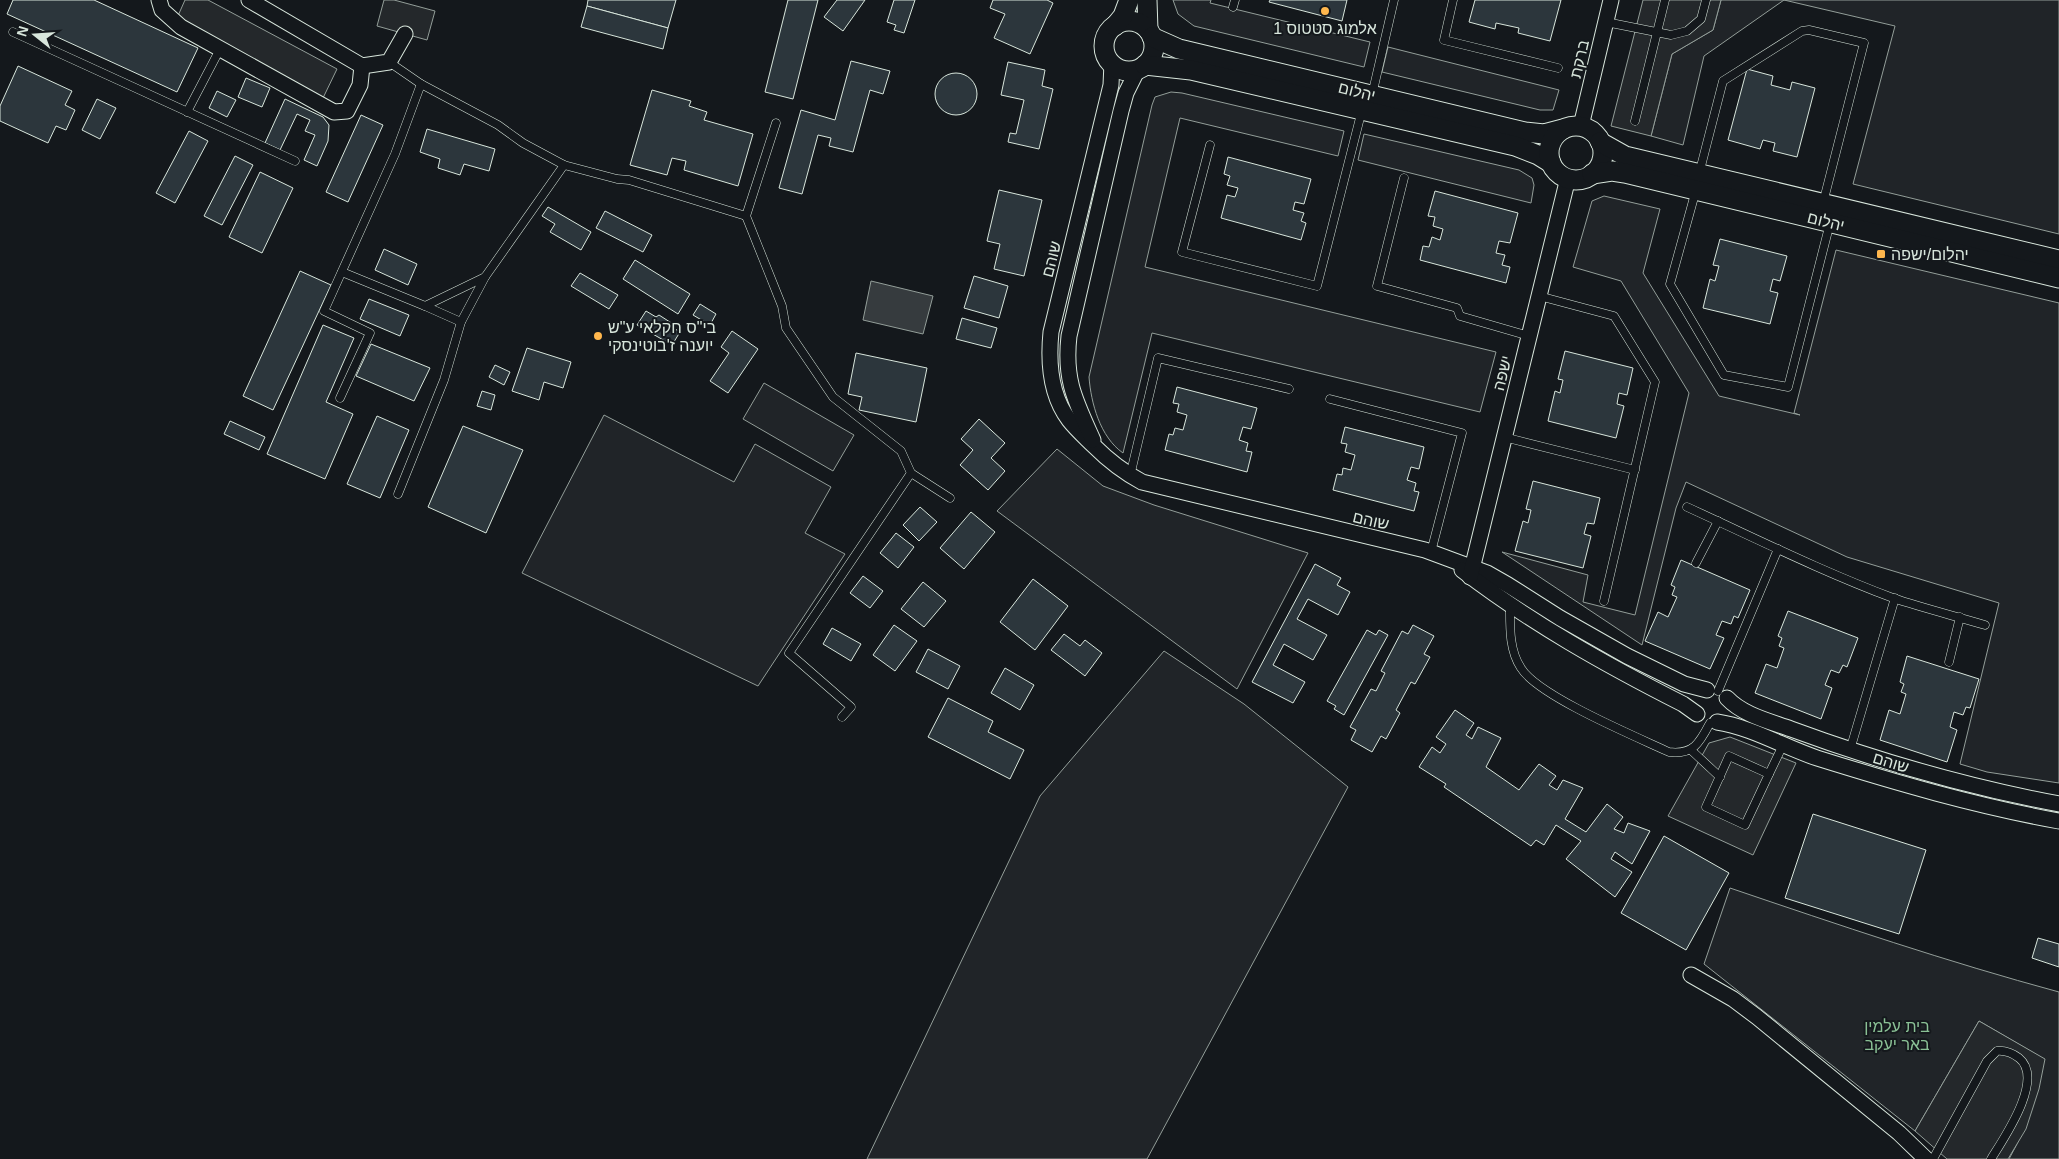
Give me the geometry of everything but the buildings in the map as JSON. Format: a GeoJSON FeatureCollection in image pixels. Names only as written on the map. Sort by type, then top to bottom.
{"type":"FeatureCollection","features":[{"type":"Feature","properties":{"kind":"street"},"geometry":{"type":"LineString","coordinates":[[159,0],[162,10],[181,27],[334,112],[347,112],[360,85],[362,66]]}},
{"type":"Feature","properties":{"kind":"street"},"geometry":{"type":"LineString","coordinates":[[249,0],[362,66],[388,62],[405,34]]}},
{"type":"Feature","properties":{"kind":"street"},"geometry":{"type":"LineString","coordinates":[[1129,0],[1123,16],[1106,38],[1105,46],[1106,54],[1112,63],[1122,70],[1142,67],[1153,52],[1147,0]]}},
{"type":"Feature","properties":{"kind":"street","name":"ברקת"},"geometry":{"type":"LineString","coordinates":[[1572,128],[1606,22],[1611,0]]}},
{"type":"Feature","properties":{"kind":"street"},"geometry":{"type":"LineString","coordinates":[[1115,26],[1129,21],[1136,22],[1150,33]]}},
{"type":"Feature","properties":{"kind":"street","name":"יהלום"},"geometry":{"type":"LineString","coordinates":[[1150,33],[1179,49],[1515,146],[1538,155],[1551,163]]}},
{"type":"Feature","properties":{"kind":"street","name":"שוהם"},"geometry":{"type":"LineString","coordinates":[[1112,63],[1111,85],[1051,332],[1049,347],[1050,374],[1060,406],[1069,420],[1118,468],[1130,476],[1155,487],[1436,554],[1471,572],[1508,585],[1560,618],[1627,656],[1684,684],[1717,693],[1744,712],[1850,750],[1975,785],[2059,804]]}},
{"type":"Feature","properties":{"kind":"street","name":"יהלום"},"geometry":{"type":"LineString","coordinates":[[1142,67],[1160,65],[1191,70],[1535,134],[1572,128]]}},
{"type":"Feature","properties":{"kind":"street","name":"שוהם"},"geometry":{"type":"LineString","coordinates":[[1098,450],[1073,394],[1069,379],[1067,365],[1069,336],[1121,111],[1129,86],[1142,67]]}},
{"type":"Feature","properties":{"kind":"street"},"geometry":{"type":"LineString","coordinates":[[1572,128],[1591,131],[1600,142],[1602,150],[1598,168],[1584,178],[1568,178],[1560,175],[1551,163],[1549,148],[1556,134],[1572,128]]}},
{"type":"Feature","properties":{"kind":"street","name":"יהלום"},"geometry":{"type":"LineString","coordinates":[[1600,142],[1625,156],[1698,182],[1830,222],[2059,278]]}},
{"type":"Feature","properties":{"kind":"street","name":"יהלום"},"geometry":{"type":"LineString","coordinates":[[1592,174],[1612,171],[1698,182],[1823,203],[2059,260]]}},
{"type":"Feature","properties":{"kind":"street","name":"ישפה"},"geometry":{"type":"LineString","coordinates":[[1471,572],[1568,178]]}},
{"type":"Feature","properties":{"kind":"street","name":"שוהם"},"geometry":{"type":"LineString","coordinates":[[1471,572],[1510,605],[1587,654],[1683,704],[1697,714]]}},
{"type":"Feature","properties":{"kind":"street"},"geometry":{"type":"LineString","coordinates":[[1701,693],[1717,693],[1729,704],[1726,714],[1713,723],[1701,719],[1697,714],[1696,701],[1701,693]]}},
{"type":"Feature","properties":{"kind":"street","name":"שוהם"},"geometry":{"type":"LineString","coordinates":[[1713,723],[1729,724],[1782,745],[1853,769],[1955,800],[2059,821]]}},
{"type":"Feature","properties":{"kind":"street"},"geometry":{"type":"LineString","coordinates":[[1691,975],[1732,999],[1757,1017],[1899,1133],[1926,1159]]}},
{"type":"Feature","properties":{"kind":"lane"},"geometry":{"type":"LineString","coordinates":[[1210,145],[1182,252],[1317,286],[1394,0]]}},
{"type":"Feature","properties":{"kind":"lane"},"geometry":{"type":"LineString","coordinates":[[1453,0],[1444,40],[1558,68]]}},
{"type":"Feature","properties":{"kind":"lane"},"geometry":{"type":"LineString","coordinates":[[1635,122],[1665,0]]}},
{"type":"Feature","properties":{"kind":"lane"},"geometry":{"type":"LineString","coordinates":[[1606,22],[1671,35],[1686,31],[1701,19],[1706,0]]}},
{"type":"Feature","properties":{"kind":"lane"},"geometry":{"type":"LineString","coordinates":[[1823,203],[1864,43],[1809,30],[1802,31],[1723,81],[1670,284],[1724,375],[1788,387],[1830,222]]}},
{"type":"Feature","properties":{"kind":"lane"},"geometry":{"type":"LineString","coordinates":[[13,32],[296,161]]}},
{"type":"Feature","properties":{"kind":"lane"},"geometry":{"type":"LineString","coordinates":[[187,112],[220,49]]}},
{"type":"Feature","properties":{"kind":"lane"},"geometry":{"type":"LineString","coordinates":[[388,62],[421,84],[498,125],[523,144],[564,165],[616,179],[629,180],[746,216]]}},
{"type":"Feature","properties":{"kind":"lane"},"geometry":{"type":"LineString","coordinates":[[340,398],[370,333],[324,311],[395,154],[421,84]]}},
{"type":"Feature","properties":{"kind":"lane"},"geometry":{"type":"LineString","coordinates":[[776,123],[746,216],[782,306],[786,328],[833,397],[901,451],[910,473],[950,498]]}},
{"type":"Feature","properties":{"kind":"lane"},"geometry":{"type":"LineString","coordinates":[[398,494],[444,380],[461,322],[485,276],[564,165]]}},
{"type":"Feature","properties":{"kind":"lane"},"geometry":{"type":"LineString","coordinates":[[1404,178],[1377,286],[1458,308],[1460,316],[1529,336]]}},
{"type":"Feature","properties":{"kind":"lane"},"geometry":{"type":"LineString","coordinates":[[342,272],[461,322]]}},
{"type":"Feature","properties":{"kind":"lane"},"geometry":{"type":"LineString","coordinates":[[425,306],[485,276]]}},
{"type":"Feature","properties":{"kind":"lane"},"geometry":{"type":"LineString","coordinates":[[1539,296],[1614,316],[1655,382],[1604,601]]}},
{"type":"Feature","properties":{"kind":"lane"},"geometry":{"type":"LineString","coordinates":[[1130,476],[1158,358],[1289,389]]}},
{"type":"Feature","properties":{"kind":"lane"},"geometry":{"type":"LineString","coordinates":[[1330,400],[1462,433],[1436,554]]}},
{"type":"Feature","properties":{"kind":"lane"},"geometry":{"type":"LineString","coordinates":[[1504,438],[1635,470]]}},
{"type":"Feature","properties":{"kind":"lane"},"geometry":{"type":"LineString","coordinates":[[842,717],[851,707],[789,654],[910,473]]}},
{"type":"Feature","properties":{"kind":"lane"},"geometry":{"type":"LineString","coordinates":[[1687,507],[1778,550],[1895,598],[1985,625]]}},
{"type":"Feature","properties":{"kind":"lane"},"geometry":{"type":"LineString","coordinates":[[1696,563],[1718,521]]}},
{"type":"Feature","properties":{"kind":"lane"},"geometry":{"type":"LineString","coordinates":[[1717,693],[1778,550]]}},
{"type":"Feature","properties":{"kind":"lane"},"geometry":{"type":"LineString","coordinates":[[1850,750],[1895,598]]}},
{"type":"Feature","properties":{"kind":"lane"},"geometry":{"type":"LineString","coordinates":[[1510,605],[1510,630],[1513,651],[1521,670],[1536,684],[1594,716],[1669,752],[1678,753],[1691,750],[1713,723]]}},
{"type":"Feature","properties":{"kind":"lane"},"geometry":{"type":"LineString","coordinates":[[1949,662],[1960,617]]}},
{"type":"Feature","properties":{"kind":"lane"},"geometry":{"type":"LineString","coordinates":[[1769,774],[1729,756],[1706,807],[1745,825],[1769,774],[1782,745]]}},
{"type":"Feature","properties":{"kind":"lane"},"geometry":{"type":"LineString","coordinates":[[1691,750],[1720,777]]}},
{"type":"Feature","properties":{"kind":"lane"},"geometry":{"type":"LineString","coordinates":[[1933,1159],[1987,1061],[1998,1051],[2005,1050],[2020,1060],[2026,1067],[2028,1074],[2019,1111],[1991,1159]]}},
{"type":"Feature","properties":{"kind":"green space"},"geometry":{"type":"Polygon","coordinates":[[[1173,0],[1211,0],[1210,3],[1370,42],[1364,67],[1194,26],[1178,14],[1173,0]]]}},
{"type":"Feature","properties":{"kind":"green space"},"geometry":{"type":"Polygon","coordinates":[[[1721,0],[1784,0],[1704,56],[1683,145],[1651,136],[1672,54],[1713,30],[1721,0]]]}},
{"type":"Feature","properties":{"kind":"green space"},"geometry":{"type":"Polygon","coordinates":[[[1784,0],[2059,0],[2059,234],[1853,184],[1895,26],[1784,0]]]}},
{"type":"Feature","properties":{"kind":"green space"},"geometry":{"type":"Polygon","coordinates":[[[1388,47],[1559,90],[1553,110],[1540,110],[1382,72],[1388,47]]]}},
{"type":"Feature","properties":{"kind":"green space"},"geometry":{"type":"Polygon","coordinates":[[[1171,92],[1344,131],[1338,156],[1180,118],[1145,267],[1496,352],[1480,412],[1152,333],[1123,453],[1115,446],[1108,438],[1098,419],[1089,377],[1152,105],[1155,97],[1171,92]]]}},
{"type":"Feature","properties":{"kind":"green space"},"geometry":{"type":"Polygon","coordinates":[[[1364,134],[1519,170],[1532,178],[1534,185],[1531,203],[1358,160],[1364,134]]]}},
{"type":"Feature","properties":{"kind":"green space"},"geometry":{"type":"Polygon","coordinates":[[[1604,196],[1660,209],[1643,273],[1719,396],[1800,415],[1794,413],[1836,250],[2059,303],[2059,783],[1987,772],[1960,764],[1999,603],[1847,557],[1686,482],[1676,508],[1642,645],[1502,552],[1588,575],[1583,602],[1635,615],[1689,393],[1621,281],[1573,267],[1592,201],[1604,196]]]}},
{"type":"Feature","properties":{"kind":"green space"},"geometry":{"type":"Polygon","coordinates":[[[764,383],[854,435],[833,471],[743,419],[764,383]]]}},
{"type":"Feature","properties":{"kind":"green space"},"geometry":{"type":"Polygon","coordinates":[[[604,415],[734,482],[755,444],[831,487],[805,533],[845,554],[758,686],[522,573],[604,415]]]}},
{"type":"Feature","properties":{"kind":"green space"},"geometry":{"type":"Polygon","coordinates":[[[1057,449],[1103,486],[1154,505],[1308,553],[1237,689],[997,511],[1057,449]]]}},
{"type":"Feature","properties":{"kind":"green space"},"geometry":{"type":"Polygon","coordinates":[[[1164,651],[1244,704],[1348,787],[1147,1159],[867,1159],[1040,796],[1164,651]]]}},
{"type":"Feature","properties":{"kind":"green space","name":"בית עלמין באר יעקב"},"geometry":{"type":"Polygon","coordinates":[[[1730,888],[1935,956],[2059,992],[2059,1159],[2009,1159],[2022,1134],[2031,1110],[2039,1085],[2044,1059],[1979,1021],[1915,1131],[1704,964],[1730,888]]]}},
{"type":"Feature","properties":{"kind":"shaded area"},"geometry":{"type":"Polygon","coordinates":[[[185,0],[208,0],[337,69],[323,98],[177,18],[185,0]]]}},
{"type":"Feature","properties":{"kind":"shaded area"},"geometry":{"type":"Polygon","coordinates":[[[384,0],[394,0],[435,11],[427,40],[377,26],[384,0]]]}},
{"type":"Feature","properties":{"kind":"shaded area"},"geometry":{"type":"Polygon","coordinates":[[[1643,0],[1721,0],[1713,30],[1672,54],[1651,136],[1611,126],[1643,0]]]}},
{"type":"Feature","properties":{"kind":"shaded area"},"geometry":{"type":"Polygon","coordinates":[[[871,281],[933,296],[923,334],[863,320],[871,281]]]}},
{"type":"Feature","properties":{"kind":"shaded area"},"geometry":{"type":"Polygon","coordinates":[[[1730,737],[1796,763],[1753,855],[1668,816],[1709,743],[1730,737]]]}},
{"type":"Feature","properties":{"kind":"shaded area"},"geometry":{"type":"Polygon","coordinates":[[[1979,1021],[2045,1059],[2039,1089],[2026,1129],[2008,1159],[1947,1159],[1915,1131],[1979,1021]]]}},
{"type":"Feature","properties":{"kind":"place","name":"אלמוג סטטוס 1"},"geometry":{"type":"Point","coordinates":[1325,11]}},
{"type":"Feature","properties":{"kind":"place","name":"יהלום/ישפה"},"geometry":{"type":"Point","coordinates":[1881,254]}},
{"type":"Feature","properties":{"kind":"place","name":"בי\"ס חקלאי ע\"ש יוענה ז'בוטינסקי"},"geometry":{"type":"Point","coordinates":[598,336]}}]}
